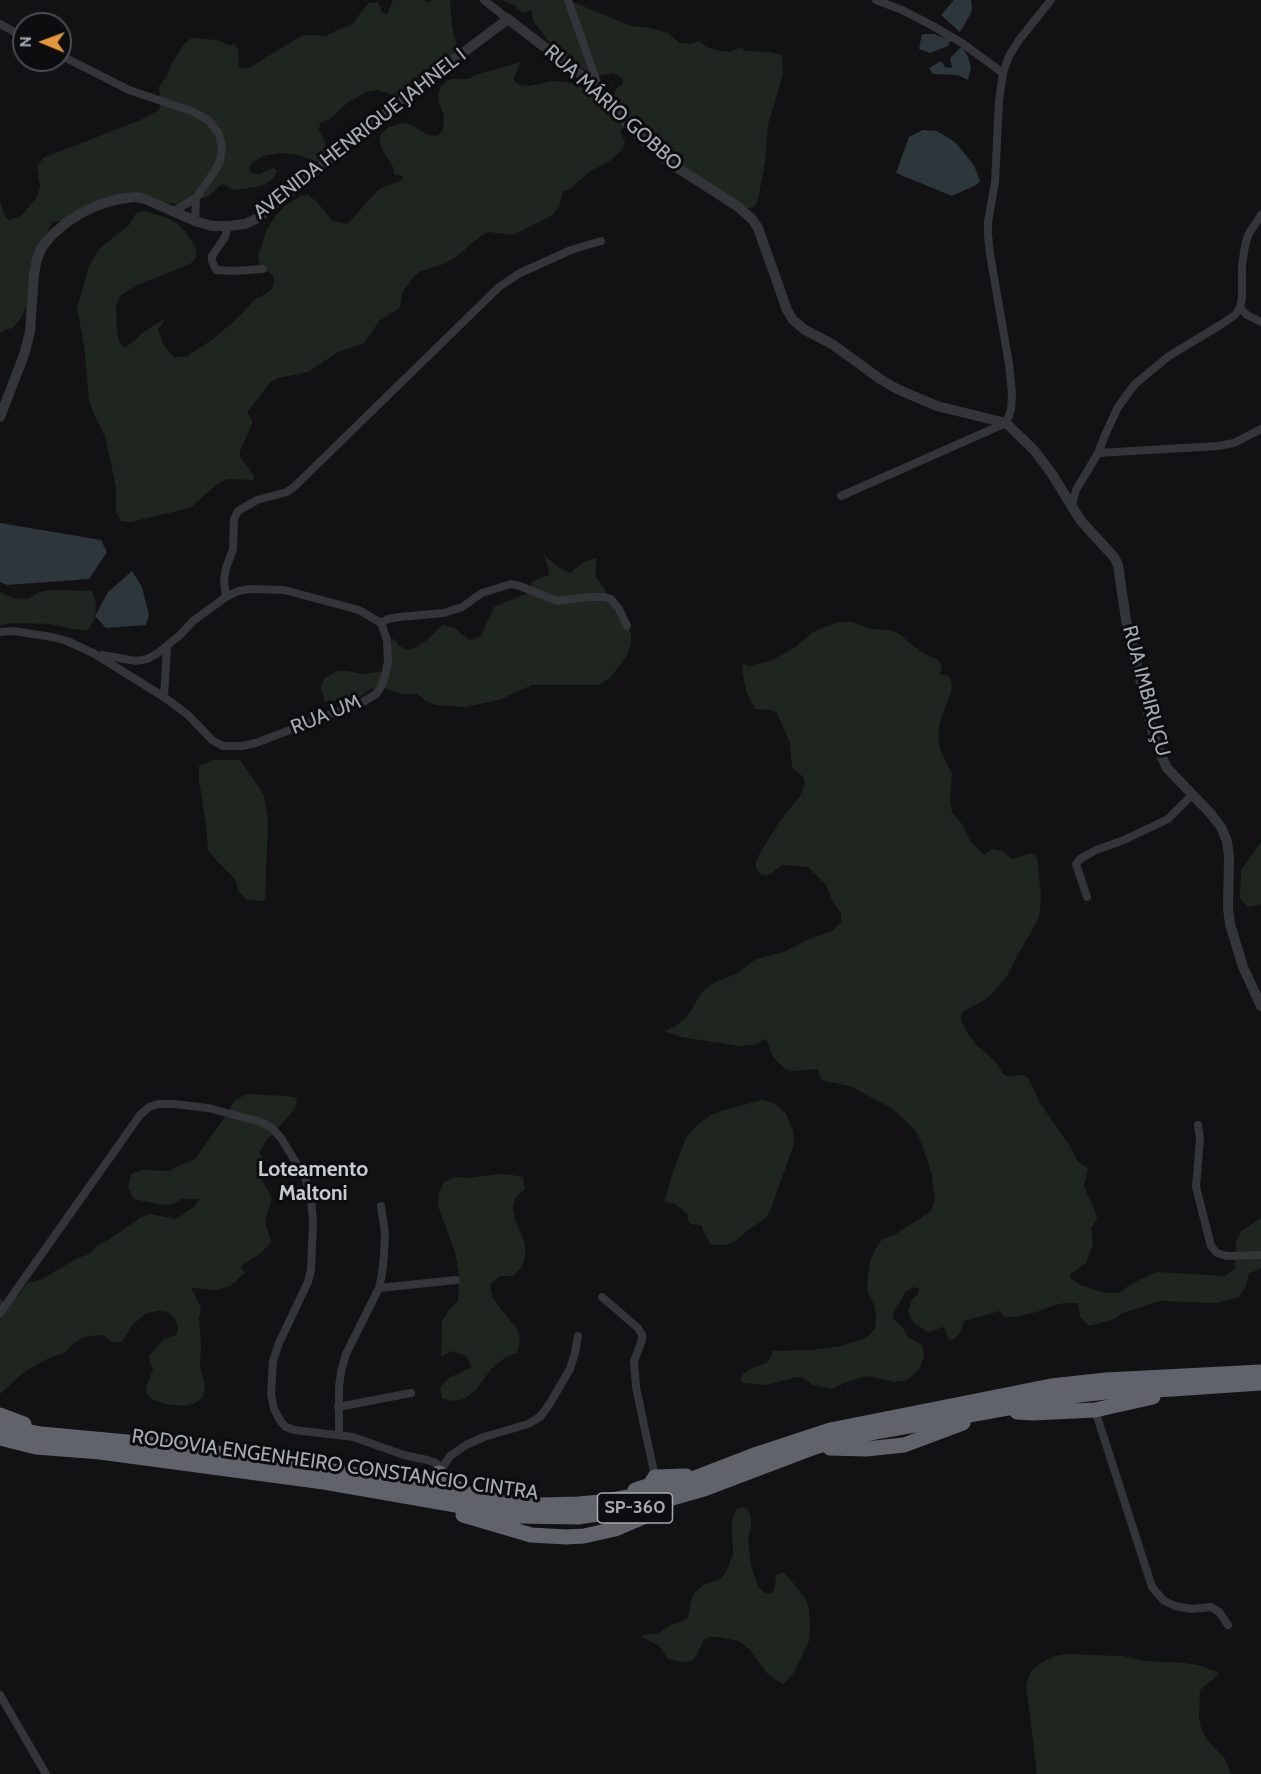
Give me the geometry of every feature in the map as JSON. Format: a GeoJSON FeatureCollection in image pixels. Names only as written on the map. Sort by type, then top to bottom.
{"type":"FeatureCollection","features":[{"type":"Feature","properties":{"kind":"highway","name":"RODOVIA ENGENHEIRO CONSTANCIO CINTRA"},"geometry":{"type":"LineString","coordinates":[[0,1426],[41,1434],[149,1444],[274,1461],[470,1496],[541,1505],[600,1502],[661,1491],[757,1454],[830,1430],[1051,1386],[1106,1380],[1261,1372]]}},
{"type":"Feature","properties":{"kind":"highway"},"geometry":{"type":"LineString","coordinates":[[998,1410],[1106,1392],[1261,1383]]}},
{"type":"Feature","properties":{"kind":"highway"},"geometry":{"type":"LineString","coordinates":[[998,1410],[1033,1413],[1095,1410],[1146,1399],[1173,1389]]}},
{"type":"Feature","properties":{"kind":"highway","name":"RODOVIA ENGENHEIRO CONSTANCIO CINTRA"},"geometry":{"type":"LineString","coordinates":[[1,1443],[100,1452],[363,1488],[420,1500],[521,1533],[566,1537],[584,1536],[615,1529],[704,1489],[815,1447],[866,1449],[904,1445],[998,1410]]}},
{"type":"Feature","properties":{"kind":"highway"},"geometry":{"type":"LineString","coordinates":[[0,1415],[29,1426],[70,1436]]}},
{"type":"Feature","properties":{"kind":"highway"},"geometry":{"type":"LineString","coordinates":[[388,1480],[427,1479],[440,1471],[446,1483],[470,1496]]}},
{"type":"Feature","properties":{"kind":"highway"},"geometry":{"type":"LineString","coordinates":[[600,1502],[620,1493],[650,1485],[655,1476],[674,1478],[716,1471]]}},
{"type":"Feature","properties":{"kind":"street","name":"RUA MÁRIO GOBBO"},"geometry":{"type":"LineString","coordinates":[[484,0],[586,79],[644,141],[673,165],[737,206],[752,219],[764,242],[787,310],[793,320],[805,330],[832,344],[897,389],[937,406],[1006,423]]}},
{"type":"Feature","properties":{"kind":"street"},"geometry":{"type":"LineString","coordinates":[[567,0],[601,94]]}},
{"type":"Feature","properties":{"kind":"street"},"geometry":{"type":"LineString","coordinates":[[876,0],[933,26],[962,43],[1003,73]]}},
{"type":"Feature","properties":{"kind":"street"},"geometry":{"type":"LineString","coordinates":[[841,496],[1006,423],[1011,410],[1012,394],[988,228],[995,182],[997,125],[1003,73],[1009,56],[1051,0]]}},
{"type":"Feature","properties":{"kind":"street","name":"AVENIDA HENRIQUE JAHNEL I"},"geometry":{"type":"LineString","coordinates":[[0,417],[24,355],[30,332],[37,259],[42,247],[52,235],[85,211],[119,199],[135,197],[212,226],[245,224],[258,218],[424,82],[508,19]]}},
{"type":"Feature","properties":{"kind":"street"},"geometry":{"type":"LineString","coordinates":[[72,61],[129,90],[194,112],[209,122],[219,134],[222,147],[220,161],[196,198],[174,212]]}},
{"type":"Feature","properties":{"kind":"street"},"geometry":{"type":"LineString","coordinates":[[195,221],[196,198]]}},
{"type":"Feature","properties":{"kind":"street"},"geometry":{"type":"LineString","coordinates":[[1072,505],[1076,490],[1098,453],[1118,408],[1135,384],[1169,356],[1222,324],[1235,315],[1240,308],[1245,246],[1248,235],[1261,215]]}},
{"type":"Feature","properties":{"kind":"street"},"geometry":{"type":"LineString","coordinates":[[228,226],[225,237],[212,256],[216,270],[263,269]]}},
{"type":"Feature","properties":{"kind":"street"},"geometry":{"type":"LineString","coordinates":[[226,597],[225,568],[233,549],[234,515],[238,511],[256,500],[287,492],[294,487],[499,287],[520,273],[571,250],[601,242]]}},
{"type":"Feature","properties":{"kind":"street"},"geometry":{"type":"LineString","coordinates":[[1240,308],[1247,315],[1261,322]]}},
{"type":"Feature","properties":{"kind":"street","name":"RUA IMBIRUÇU"},"geometry":{"type":"LineString","coordinates":[[1006,423],[1034,450],[1081,521],[1114,556],[1118,565],[1126,620],[1154,733],[1167,768],[1221,827],[1227,841],[1230,924],[1243,968],[1261,1005]]}},
{"type":"Feature","properties":{"kind":"street"},"geometry":{"type":"LineString","coordinates":[[1098,453],[1218,447],[1234,443],[1261,429]]}},
{"type":"Feature","properties":{"kind":"street"},"geometry":{"type":"LineString","coordinates":[[93,653],[122,660],[147,659],[167,646],[201,614],[226,597],[238,591],[250,589],[284,590],[359,610],[381,623],[399,616],[444,613],[462,607],[482,593],[511,584],[557,601],[604,597],[611,600],[619,609],[627,626]]}},
{"type":"Feature","properties":{"kind":"street","name":"RUA UM"},"geometry":{"type":"LineString","coordinates":[[0,632],[13,631],[52,636],[93,653],[164,697],[188,715],[212,740],[223,746],[242,746],[256,743],[363,702],[376,694],[385,676],[388,661],[387,640],[381,623]]}},
{"type":"Feature","properties":{"kind":"street"},"geometry":{"type":"LineString","coordinates":[[164,697],[167,646]]}},
{"type":"Feature","properties":{"kind":"street"},"geometry":{"type":"LineString","coordinates":[[1087,897],[1076,864],[1084,855],[1124,840],[1168,819],[1192,795]]}},
{"type":"Feature","properties":{"kind":"street"},"geometry":{"type":"LineString","coordinates":[[0,1313],[140,1115],[149,1107],[158,1104],[173,1104],[208,1108],[261,1122],[272,1128],[281,1138],[305,1177],[311,1197],[313,1222],[310,1276],[273,1361],[271,1394],[274,1409],[286,1427],[352,1437],[404,1455],[436,1463],[440,1471],[450,1456],[466,1445],[484,1437],[528,1424],[540,1417],[570,1369],[578,1336]]}},
{"type":"Feature","properties":{"kind":"street"},"geometry":{"type":"LineString","coordinates":[[1198,1125],[1200,1139],[1197,1187],[1211,1246],[1217,1253],[1227,1256],[1261,1255]]}},
{"type":"Feature","properties":{"kind":"street"},"geometry":{"type":"LineString","coordinates":[[339,1434],[338,1407],[341,1372],[346,1354],[379,1288],[385,1233],[381,1206]]}},
{"type":"Feature","properties":{"kind":"street"},"geometry":{"type":"LineString","coordinates":[[379,1288],[456,1280]]}},
{"type":"Feature","properties":{"kind":"street"},"geometry":{"type":"LineString","coordinates":[[602,1297],[638,1328],[642,1335],[634,1361],[636,1387],[655,1476]]}},
{"type":"Feature","properties":{"kind":"street"},"geometry":{"type":"LineString","coordinates":[[338,1407],[411,1393]]}},
{"type":"Feature","properties":{"kind":"street"},"geometry":{"type":"LineString","coordinates":[[1095,1410],[1152,1587],[1163,1600],[1175,1606],[1192,1609],[1211,1607],[1219,1612],[1228,1625]]}},
{"type":"Feature","properties":{"kind":"street"},"geometry":{"type":"LineString","coordinates":[[0,1695],[46,1774]]}},
{"type":"Feature","properties":{"kind":"shaded area"},"geometry":{"type":"Polygon","coordinates":[[[393,0],[424,0],[428,3],[431,0],[450,0],[452,27],[458,49],[453,59],[411,91],[397,96],[377,90],[366,92],[347,103],[331,118],[320,123],[319,130],[326,150],[325,155],[319,161],[315,162],[299,155],[280,153],[264,156],[253,162],[249,168],[255,174],[273,168],[277,170],[273,179],[262,186],[235,190],[222,184],[209,196],[187,204],[150,200],[129,201],[68,220],[52,222],[32,264],[27,306],[19,321],[12,328],[0,334],[0,201],[6,217],[10,220],[22,215],[37,197],[40,186],[37,167],[43,158],[158,111],[160,108],[159,87],[185,43],[192,38],[217,40],[228,45],[235,44],[238,50],[239,66],[242,69],[249,68],[301,36],[326,36],[352,25],[369,3],[378,2],[382,12],[387,15],[393,0]]]}},
{"type":"Feature","properties":{"kind":"shaded area"},"geometry":{"type":"Polygon","coordinates":[[[501,0],[568,0],[631,26],[669,33],[679,43],[691,44],[699,41],[709,48],[721,51],[729,52],[741,47],[746,51],[782,55],[783,75],[768,124],[765,163],[758,199],[754,207],[746,209],[628,127],[623,128],[620,131],[625,141],[623,149],[610,161],[592,170],[569,189],[563,191],[559,206],[553,215],[513,235],[489,232],[483,234],[455,258],[414,276],[402,293],[400,308],[380,320],[364,343],[338,352],[308,372],[278,378],[270,383],[248,411],[252,424],[240,451],[240,457],[253,474],[253,480],[227,479],[216,485],[190,508],[131,522],[121,521],[116,512],[116,488],[106,439],[89,400],[84,345],[77,308],[89,266],[99,249],[129,225],[137,212],[145,211],[167,218],[178,224],[188,235],[196,249],[196,258],[190,264],[138,285],[121,295],[116,305],[117,333],[120,344],[125,348],[145,331],[165,319],[158,330],[164,346],[174,357],[186,357],[213,339],[242,314],[254,300],[272,289],[274,277],[259,263],[258,256],[267,229],[286,205],[300,196],[308,195],[317,202],[332,221],[347,224],[379,189],[402,180],[403,176],[394,174],[393,167],[382,149],[379,141],[381,135],[389,127],[404,123],[414,126],[427,135],[439,135],[443,129],[444,115],[438,94],[446,81],[468,79],[519,62],[514,78],[515,82],[520,85],[528,86],[554,81],[571,83],[614,106],[615,92],[623,84],[622,78],[613,73],[598,76],[572,64],[553,47],[534,22],[531,10],[522,13],[514,5],[501,0]]]}},
{"type":"Feature","properties":{"kind":"shaded area"},"geometry":{"type":"Polygon","coordinates":[[[954,0],[971,0],[970,15],[960,32],[941,15],[954,0]]]}},
{"type":"Feature","properties":{"kind":"shaded area"},"geometry":{"type":"Polygon","coordinates":[[[922,34],[934,34],[951,40],[948,46],[930,53],[919,49],[922,34]]]}},
{"type":"Feature","properties":{"kind":"shaded area"},"geometry":{"type":"Polygon","coordinates":[[[962,46],[971,67],[968,80],[958,75],[933,74],[929,68],[941,61],[945,67],[952,68],[950,58],[962,46]]]}},
{"type":"Feature","properties":{"kind":"shaded area"},"geometry":{"type":"Polygon","coordinates":[[[923,130],[937,131],[955,142],[974,165],[980,181],[952,196],[896,173],[909,137],[923,130]]]}},
{"type":"Feature","properties":{"kind":"shaded area"},"geometry":{"type":"Polygon","coordinates":[[[0,523],[101,540],[107,552],[89,579],[7,585],[0,582],[0,523]]]}},
{"type":"Feature","properties":{"kind":"shaded area"},"geometry":{"type":"Polygon","coordinates":[[[544,555],[558,567],[570,573],[585,561],[597,558],[596,577],[625,619],[631,634],[631,645],[626,657],[610,678],[598,685],[532,685],[499,700],[465,707],[436,705],[417,694],[401,694],[381,687],[370,689],[351,701],[328,700],[324,702],[320,688],[325,678],[337,671],[362,674],[385,671],[386,657],[393,638],[399,646],[408,650],[428,639],[444,625],[454,628],[471,640],[481,636],[494,607],[525,594],[533,581],[549,575],[544,555]]]}},
{"type":"Feature","properties":{"kind":"shaded area"},"geometry":{"type":"Polygon","coordinates":[[[132,571],[142,587],[149,615],[146,625],[106,628],[95,616],[108,592],[132,571]]]}},
{"type":"Feature","properties":{"kind":"shaded area"},"geometry":{"type":"Polygon","coordinates":[[[92,591],[96,603],[95,619],[88,630],[50,624],[10,623],[0,626],[0,592],[13,598],[28,599],[40,592],[92,591]]]}},
{"type":"Feature","properties":{"kind":"shaded area"},"geometry":{"type":"Polygon","coordinates":[[[838,622],[852,622],[871,629],[898,633],[921,652],[938,660],[942,666],[940,674],[948,676],[952,688],[938,732],[940,750],[952,773],[950,799],[952,812],[971,842],[984,855],[991,849],[1003,851],[1012,859],[1035,854],[1037,859],[1041,897],[1039,918],[1007,976],[988,998],[964,1011],[961,1021],[976,1045],[994,1060],[1004,1075],[1024,1075],[1028,1078],[1040,1103],[1077,1160],[1088,1169],[1084,1186],[1097,1216],[1091,1228],[1093,1244],[1086,1263],[1070,1275],[1070,1278],[1095,1290],[1119,1293],[1131,1284],[1156,1272],[1224,1276],[1235,1269],[1236,1242],[1241,1231],[1261,1218],[1261,1268],[1249,1274],[1246,1286],[1239,1297],[1216,1303],[1160,1301],[1123,1313],[1112,1320],[1089,1326],[1080,1317],[1078,1303],[1054,1305],[1017,1317],[1004,1317],[1000,1311],[964,1321],[960,1333],[951,1341],[943,1327],[928,1332],[915,1324],[910,1317],[908,1310],[919,1289],[914,1287],[906,1291],[893,1314],[893,1318],[908,1337],[922,1345],[924,1356],[919,1370],[907,1380],[894,1382],[868,1376],[846,1382],[832,1389],[813,1385],[797,1377],[766,1385],[744,1383],[740,1380],[742,1375],[750,1369],[766,1363],[773,1351],[841,1346],[866,1338],[875,1329],[874,1304],[867,1291],[870,1261],[875,1250],[882,1239],[894,1235],[931,1211],[935,1200],[932,1175],[921,1141],[915,1130],[893,1109],[850,1086],[824,1081],[818,1069],[794,1071],[785,1069],[773,1057],[766,1039],[753,1045],[739,1046],[681,1037],[664,1031],[686,1018],[702,992],[715,982],[736,974],[756,959],[784,952],[832,931],[841,922],[841,914],[826,885],[808,867],[782,865],[766,876],[760,874],[756,868],[760,853],[780,821],[800,796],[805,784],[803,777],[792,767],[790,743],[777,713],[771,710],[755,709],[746,691],[742,669],[743,664],[749,666],[771,661],[794,648],[813,632],[838,622]]]}},
{"type":"Feature","properties":{"kind":"shaded area"},"geometry":{"type":"Polygon","coordinates":[[[213,760],[240,760],[264,795],[268,822],[265,899],[261,901],[247,900],[238,891],[236,880],[208,850],[199,766],[213,760]]]}},
{"type":"Feature","properties":{"kind":"shaded area"},"geometry":{"type":"Polygon","coordinates":[[[1261,842],[1261,902],[1260,905],[1248,907],[1240,898],[1241,870],[1261,842]]]}},
{"type":"Feature","properties":{"kind":"shaded area"},"geometry":{"type":"Polygon","coordinates":[[[246,1094],[297,1098],[295,1109],[267,1140],[259,1153],[263,1158],[259,1167],[259,1175],[272,1198],[265,1221],[271,1242],[260,1254],[242,1265],[241,1269],[246,1272],[230,1286],[217,1290],[191,1288],[201,1307],[200,1365],[205,1387],[203,1397],[185,1406],[153,1400],[147,1394],[146,1387],[153,1369],[149,1356],[164,1339],[176,1335],[178,1331],[176,1320],[168,1312],[159,1311],[147,1313],[133,1324],[122,1342],[112,1342],[99,1335],[84,1337],[74,1343],[65,1353],[51,1357],[24,1372],[0,1394],[0,1296],[4,1304],[8,1305],[28,1282],[44,1278],[78,1258],[90,1254],[98,1245],[141,1217],[150,1214],[176,1219],[194,1207],[200,1199],[182,1199],[170,1205],[134,1199],[128,1188],[131,1174],[142,1170],[169,1171],[194,1160],[234,1101],[246,1094]]]}},
{"type":"Feature","properties":{"kind":"shaded area"},"geometry":{"type":"Polygon","coordinates":[[[762,1100],[774,1103],[786,1114],[793,1130],[794,1144],[765,1219],[734,1242],[725,1245],[711,1245],[701,1225],[691,1224],[683,1210],[675,1204],[663,1201],[673,1171],[686,1138],[697,1125],[721,1111],[762,1100]]]}},
{"type":"Feature","properties":{"kind":"shaded area"},"geometry":{"type":"Polygon","coordinates":[[[498,1174],[523,1177],[525,1189],[516,1197],[513,1208],[515,1220],[525,1243],[522,1267],[513,1276],[500,1276],[490,1285],[492,1296],[518,1330],[520,1342],[517,1353],[506,1357],[492,1368],[476,1390],[464,1399],[453,1401],[442,1398],[440,1387],[449,1378],[472,1367],[466,1356],[452,1351],[441,1357],[442,1321],[458,1301],[459,1275],[455,1252],[438,1206],[439,1193],[444,1182],[455,1177],[469,1178],[498,1174]]]}},
{"type":"Feature","properties":{"kind":"shaded area"},"geometry":{"type":"Polygon","coordinates":[[[743,1507],[751,1516],[748,1540],[751,1566],[758,1586],[765,1593],[771,1594],[775,1587],[776,1575],[785,1573],[806,1599],[809,1609],[809,1641],[793,1674],[784,1684],[767,1673],[750,1650],[739,1641],[709,1637],[704,1640],[695,1658],[684,1662],[668,1659],[659,1646],[643,1637],[643,1635],[659,1633],[685,1620],[696,1591],[725,1574],[733,1555],[732,1520],[736,1510],[743,1507]]]}},
{"type":"Feature","properties":{"kind":"shaded area"},"geometry":{"type":"Polygon","coordinates":[[[1066,1654],[1122,1656],[1144,1661],[1185,1663],[1220,1673],[1200,1690],[1199,1717],[1207,1740],[1225,1759],[1231,1774],[1037,1774],[1026,1685],[1031,1671],[1041,1663],[1054,1656],[1066,1654]]]}},
{"type":"Feature","properties":{"kind":"district","name":"Loteamento Maltoni"},"geometry":{"type":"Point","coordinates":[313,1182]}}]}
